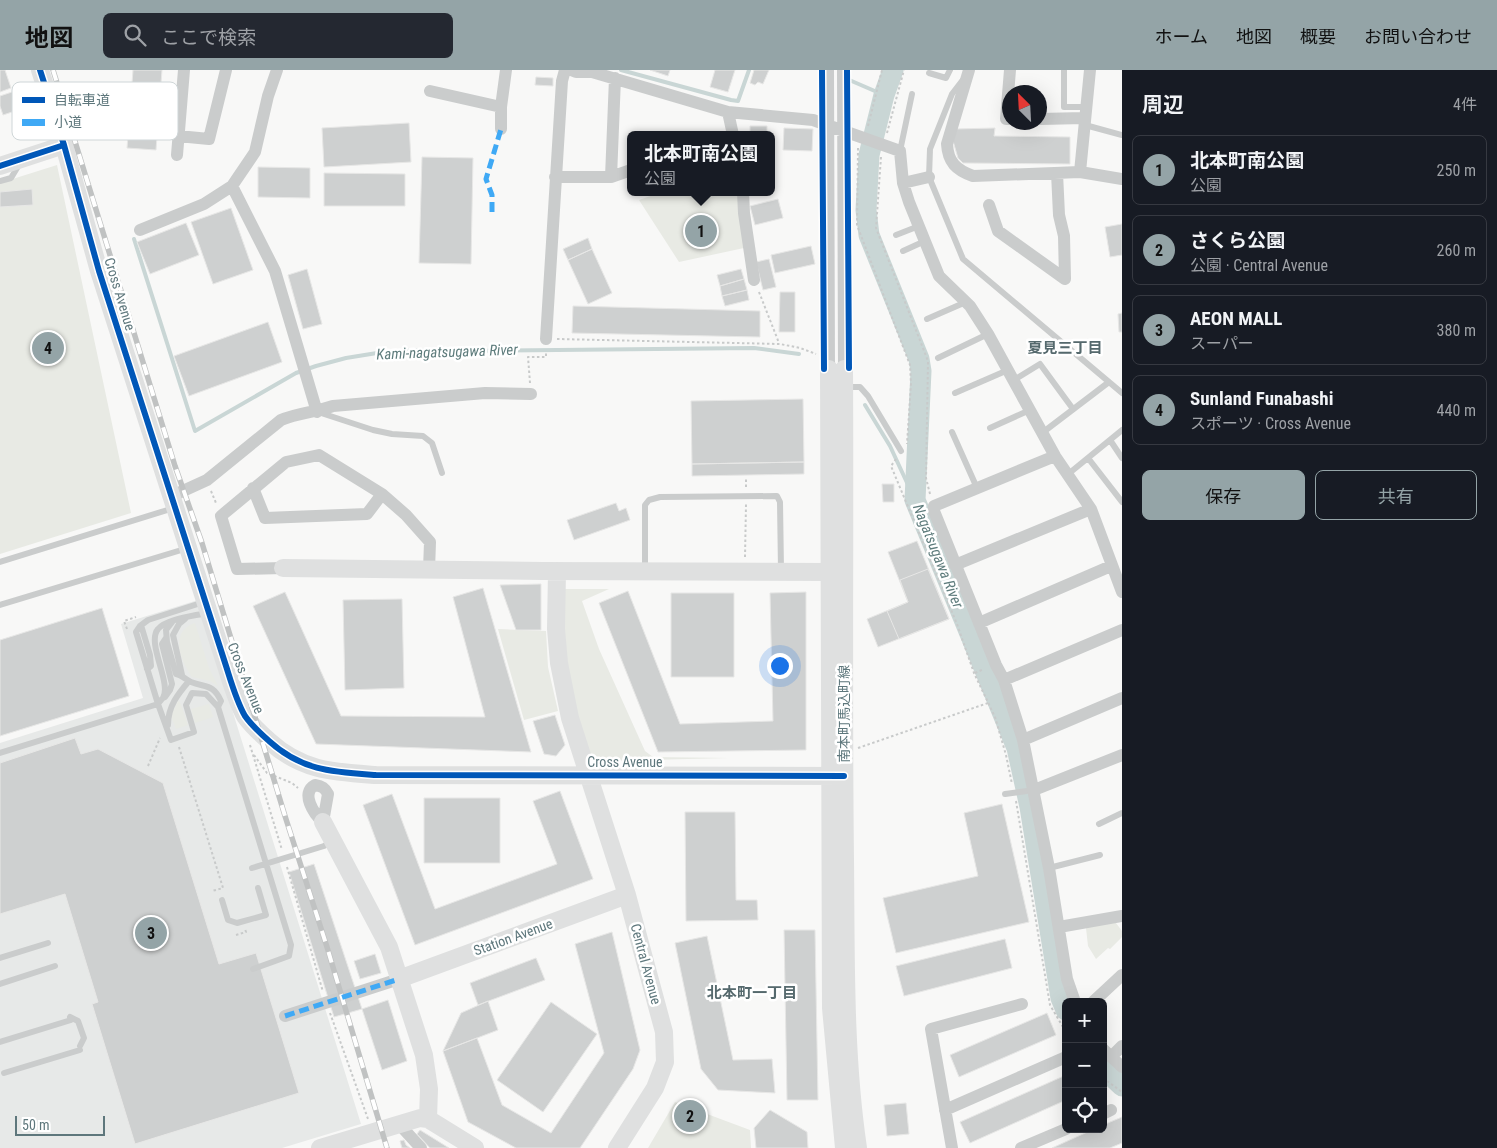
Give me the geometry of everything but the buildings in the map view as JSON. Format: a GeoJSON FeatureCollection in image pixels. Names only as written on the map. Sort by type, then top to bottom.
{"type":"FeatureCollection","features":[{"type":"Feature","properties":{"kind":"street","name":"Cross Avenue"},"geometry":{"type":"LineString","coordinates":[[40,70],[44,82]]}},
{"type":"Feature","properties":{"kind":"street"},"geometry":{"type":"LineString","coordinates":[[184,70],[178,136],[209,139],[226,70]]}},
{"type":"Feature","properties":{"kind":"street"},"geometry":{"type":"LineString","coordinates":[[140,230],[204,204],[232,186],[255,152],[268,96],[277,70]]}},
{"type":"Feature","properties":{"kind":"street"},"geometry":{"type":"LineString","coordinates":[[501,129],[501,107],[506,70]]}},
{"type":"Feature","properties":{"kind":"street"},"geometry":{"type":"LineString","coordinates":[[546,340],[555,177],[562,81],[565,70]]}},
{"type":"Feature","properties":{"kind":"street"},"geometry":{"type":"LineString","coordinates":[[571,70],[576,72],[592,72],[728,112],[813,120],[900,150],[903,182],[940,276],[966,302],[988,334],[1055,456],[1091,509],[1122,592]]}},
{"type":"Feature","properties":{"kind":"street"},"geometry":{"type":"LineString","coordinates":[[828,70],[831,365]]}},
{"type":"Feature","properties":{"kind":"street"},"geometry":{"type":"LineString","coordinates":[[831,365],[843,130],[843,70]]}},
{"type":"Feature","properties":{"kind":"street"},"geometry":{"type":"LineString","coordinates":[[1009,85],[1010,70]]}},
{"type":"Feature","properties":{"kind":"street"},"geometry":{"type":"LineString","coordinates":[[1080,172],[1090,70]]}},
{"type":"Feature","properties":{"kind":"street"},"geometry":{"type":"LineString","coordinates":[[969,71],[947,144],[951,163],[964,173],[973,176],[1080,172],[1122,179]]}},
{"type":"Feature","properties":{"kind":"street"},"geometry":{"type":"LineString","coordinates":[[611,177],[614,78]]}},
{"type":"Feature","properties":{"kind":"street"},"geometry":{"type":"LineString","coordinates":[[430,91],[501,107]]}},
{"type":"Feature","properties":{"kind":"street"},"geometry":{"type":"LineString","coordinates":[[728,112],[732,131]]}},
{"type":"Feature","properties":{"kind":"street"},"geometry":{"type":"LineString","coordinates":[[1047,119],[1085,116]]}},
{"type":"Feature","properties":{"kind":"street","name":"Cross Avenue"},"geometry":{"type":"LineString","coordinates":[[62,140],[99,271],[232,683],[245,715],[253,727],[278,749],[300,763],[314,768],[376,775],[837,776]]}},
{"type":"Feature","properties":{"kind":"street"},"geometry":{"type":"LineString","coordinates":[[177,155],[178,140]]}},
{"type":"Feature","properties":{"kind":"street"},"geometry":{"type":"LineString","coordinates":[[0,166],[64,146]]}},
{"type":"Feature","properties":{"kind":"street"},"geometry":{"type":"LineString","coordinates":[[555,177],[611,177],[627,171]]}},
{"type":"Feature","properties":{"kind":"street"},"geometry":{"type":"LineString","coordinates":[[989,205],[998,231],[1065,279],[1064,236],[1059,215],[1057,173]]}},
{"type":"Feature","properties":{"kind":"street"},"geometry":{"type":"LineString","coordinates":[[903,182],[929,177]]}},
{"type":"Feature","properties":{"kind":"street"},"geometry":{"type":"LineString","coordinates":[[232,186],[275,271],[317,412]]}},
{"type":"Feature","properties":{"kind":"street"},"geometry":{"type":"LineString","coordinates":[[743,196],[754,280]]}},
{"type":"Feature","properties":{"kind":"street","name":"南本町馬込町線"},"geometry":{"type":"LineString","coordinates":[[831,365],[837,387],[839,1008],[848,1128],[844,1148]]}},
{"type":"Feature","properties":{"kind":"street","name":"南本町馬込町線"},"geometry":{"type":"LineString","coordinates":[[837,387],[829,572],[837,776]]}},
{"type":"Feature","properties":{"kind":"street"},"geometry":{"type":"LineString","coordinates":[[174,502],[207,480],[281,420],[288,417],[317,412],[333,406],[352,404],[485,393],[531,394]]}},
{"type":"Feature","properties":{"kind":"street"},"geometry":{"type":"LineString","coordinates":[[429,570],[430,542],[406,515],[382,494],[320,455],[286,462],[221,516],[237,568],[283,568],[429,570],[557,571],[829,572]]}},
{"type":"Feature","properties":{"kind":"street"},"geometry":{"type":"LineString","coordinates":[[1055,456],[934,506],[934,511],[954,565],[1004,680],[1023,740],[1049,868],[1067,980],[1074,998]]}},
{"type":"Feature","properties":{"kind":"street"},"geometry":{"type":"LineString","coordinates":[[253,488],[265,518],[367,514],[382,494]]}},
{"type":"Feature","properties":{"kind":"street"},"geometry":{"type":"LineString","coordinates":[[954,565],[1091,509]]}},
{"type":"Feature","properties":{"kind":"street"},"geometry":{"type":"LineString","coordinates":[[979,623],[1111,566]]}},
{"type":"Feature","properties":{"kind":"street","name":"Central Avenue"},"geometry":{"type":"LineString","coordinates":[[557,571],[556,629],[559,663],[570,718],[627,895],[664,1032],[664,1062],[655,1088],[617,1148]]}},
{"type":"Feature","properties":{"kind":"street"},"geometry":{"type":"LineString","coordinates":[[1004,680],[1122,630]]}},
{"type":"Feature","properties":{"kind":"street"},"geometry":{"type":"LineString","coordinates":[[1023,740],[1122,698]]}},
{"type":"Feature","properties":{"kind":"street"},"geometry":{"type":"LineString","coordinates":[[1034,790],[1122,755]]}},
{"type":"Feature","properties":{"kind":"street"},"geometry":{"type":"LineString","coordinates":[[323,822],[328,794],[325,789],[315,785],[309,788],[307,792],[314,811],[323,822],[388,947],[418,1035],[428,1072],[428,1119]]}},
{"type":"Feature","properties":{"kind":"street","name":"Station Avenue"},"geometry":{"type":"LineString","coordinates":[[399,980],[627,895]]}},
{"type":"Feature","properties":{"kind":"street"},"geometry":{"type":"LineString","coordinates":[[1059,927],[1120,920]]}},
{"type":"Feature","properties":{"kind":"street"},"geometry":{"type":"LineString","coordinates":[[1097,998],[1122,975]]}},
{"type":"Feature","properties":{"kind":"street"},"geometry":{"type":"LineString","coordinates":[[286,1016],[399,980]]}},
{"type":"Feature","properties":{"kind":"street"},"geometry":{"type":"LineString","coordinates":[[952,1148],[931,1029],[1022,1004]]}},
{"type":"Feature","properties":{"kind":"street"},"geometry":{"type":"LineString","coordinates":[[1122,1046],[1107,1053],[1122,1067]]}},
{"type":"Feature","properties":{"kind":"street"},"geometry":{"type":"LineString","coordinates":[[945,1110],[1062,1059]]}},
{"type":"Feature","properties":{"kind":"street"},"geometry":{"type":"LineString","coordinates":[[320,1148],[420,1118],[428,1119],[475,1148]]}},
{"type":"Feature","properties":{"kind":"street"},"geometry":{"type":"LineString","coordinates":[[399,1124],[421,1148]]}},
{"type":"Feature","properties":{"kind":"street","name":"南本町馬込町線"},"geometry":{"type":"LineString","coordinates":[[848,1128],[858,1148]]}},
{"type":"Feature","properties":{"kind":"street"},"geometry":{"type":"LineString","coordinates":[[1021,1148],[1062,1131]]}},
{"type":"Feature","properties":{"kind":"lane"},"geometry":{"type":"LineString","coordinates":[[929,73],[946,78],[950,70]]}},
{"type":"Feature","properties":{"kind":"lane"},"geometry":{"type":"LineString","coordinates":[[1064,70],[1064,107],[1122,135]]}},
{"type":"Feature","properties":{"kind":"lane"},"geometry":{"type":"LineString","coordinates":[[969,71],[952,94],[930,149],[929,177],[963,259],[1122,393]]}},
{"type":"Feature","properties":{"kind":"lane"},"geometry":{"type":"LineString","coordinates":[[900,150],[912,94]]}},
{"type":"Feature","properties":{"kind":"lane"},"geometry":{"type":"LineString","coordinates":[[0,181],[11,178],[24,158]]}},
{"type":"Feature","properties":{"kind":"lane"},"geometry":{"type":"LineString","coordinates":[[896,235],[919,226]]}},
{"type":"Feature","properties":{"kind":"lane"},"geometry":{"type":"LineString","coordinates":[[903,251],[925,241]]}},
{"type":"Feature","properties":{"kind":"lane"},"geometry":{"type":"LineString","coordinates":[[927,319],[966,302]]}},
{"type":"Feature","properties":{"kind":"lane"},"geometry":{"type":"LineString","coordinates":[[938,358],[988,334]]}},
{"type":"Feature","properties":{"kind":"lane"},"geometry":{"type":"LineString","coordinates":[[955,393],[1040,364],[1073,409]]}},
{"type":"Feature","properties":{"kind":"lane"},"geometry":{"type":"LineString","coordinates":[[1042,433],[1109,382]]}},
{"type":"Feature","properties":{"kind":"lane"},"geometry":{"type":"LineString","coordinates":[[837,387],[860,387],[868,396],[900,453]]}},
{"type":"Feature","properties":{"kind":"lane"},"geometry":{"type":"LineString","coordinates":[[990,428],[1030,410]]}},
{"type":"Feature","properties":{"kind":"lane"},"geometry":{"type":"LineString","coordinates":[[317,412],[373,430],[392,434],[423,436],[432,443],[442,473]]}},
{"type":"Feature","properties":{"kind":"lane"},"geometry":{"type":"LineString","coordinates":[[1067,475],[1122,430]]}},
{"type":"Feature","properties":{"kind":"lane"},"geometry":{"type":"LineString","coordinates":[[952,432],[977,488]]}},
{"type":"Feature","properties":{"kind":"lane"},"geometry":{"type":"LineString","coordinates":[[1110,440],[1122,458]]}},
{"type":"Feature","properties":{"kind":"lane"},"geometry":{"type":"LineString","coordinates":[[1088,458],[1122,502]]}},
{"type":"Feature","properties":{"kind":"lane"},"geometry":{"type":"LineString","coordinates":[[645,571],[645,506],[649,500],[660,497],[777,496],[780,502],[781,572]]}},
{"type":"Feature","properties":{"kind":"lane"},"geometry":{"type":"LineString","coordinates":[[0,562],[174,502]]}},
{"type":"Feature","properties":{"kind":"lane"},"geometry":{"type":"LineString","coordinates":[[0,605],[189,548]]}},
{"type":"Feature","properties":{"kind":"lane"},"geometry":{"type":"LineString","coordinates":[[164,698],[166,688],[157,656],[155,637],[157,629],[166,623],[188,617],[207,607]]}},
{"type":"Feature","properties":{"kind":"lane"},"geometry":{"type":"LineString","coordinates":[[207,607],[148,620],[136,632],[171,740],[194,732],[186,705],[192,693],[206,694],[218,707],[291,945],[289,956],[253,969]]}},
{"type":"Feature","properties":{"kind":"lane"},"geometry":{"type":"LineString","coordinates":[[182,675],[173,635],[180,624],[188,617]]}},
{"type":"Feature","properties":{"kind":"lane"},"geometry":{"type":"LineString","coordinates":[[173,621],[166,630],[166,638],[176,674],[182,675],[189,681],[206,685],[216,691],[221,701],[218,707]]}},
{"type":"Feature","properties":{"kind":"lane"},"geometry":{"type":"LineString","coordinates":[[0,757],[159,706],[172,684],[162,644],[166,638]]}},
{"type":"Feature","properties":{"kind":"lane"},"geometry":{"type":"LineString","coordinates":[[168,731],[170,707],[189,681]]}},
{"type":"Feature","properties":{"kind":"lane"},"geometry":{"type":"LineString","coordinates":[[0,753],[159,706]]}},
{"type":"Feature","properties":{"kind":"lane"},"geometry":{"type":"LineString","coordinates":[[1005,794],[1034,790]]}},
{"type":"Feature","properties":{"kind":"lane"},"geometry":{"type":"LineString","coordinates":[[1099,824],[1122,813]]}},
{"type":"Feature","properties":{"kind":"lane"},"geometry":{"type":"LineString","coordinates":[[252,868],[324,846],[333,841]]}},
{"type":"Feature","properties":{"kind":"lane"},"geometry":{"type":"LineString","coordinates":[[1049,868],[1100,855]]}},
{"type":"Feature","properties":{"kind":"lane"},"geometry":{"type":"LineString","coordinates":[[222,900],[228,920],[238,923],[266,915],[258,888]]}},
{"type":"Feature","properties":{"kind":"lane"},"geometry":{"type":"LineString","coordinates":[[0,958],[48,943]]}},
{"type":"Feature","properties":{"kind":"lane"},"geometry":{"type":"LineString","coordinates":[[0,984],[55,966]]}},
{"type":"Feature","properties":{"kind":"lane"},"geometry":{"type":"LineString","coordinates":[[0,1042],[71,1018],[78,1021],[84,1038],[80,1048],[4,1073]]}},
{"type":"Feature","properties":{"kind":"path"},"geometry":{"type":"LineString","coordinates":[[882,70],[864,138],[857,149],[858,224],[910,365],[911,384],[907,446],[892,466],[995,717],[1016,792],[1050,1005],[1062,1025]]}},
{"type":"Feature","properties":{"kind":"path"},"geometry":{"type":"LineString","coordinates":[[904,70],[888,130],[882,144],[876,228],[928,361],[926,478],[934,506]]}},
{"type":"Feature","properties":{"kind":"path"},"geometry":{"type":"LineString","coordinates":[[754,280],[780,344]]}},
{"type":"Feature","properties":{"kind":"path"},"geometry":{"type":"LineString","coordinates":[[546,340],[780,344],[800,348],[831,365]]}},
{"type":"Feature","properties":{"kind":"path"},"geometry":{"type":"LineString","coordinates":[[531,394],[528,357],[546,357]]}},
{"type":"Feature","properties":{"kind":"path"},"geometry":{"type":"LineString","coordinates":[[745,564],[746,479]]}},
{"type":"Feature","properties":{"kind":"path"},"geometry":{"type":"LineString","coordinates":[[207,480],[221,516]]}},
{"type":"Feature","properties":{"kind":"path"},"geometry":{"type":"LineString","coordinates":[[853,750],[988,703]]}},
{"type":"Feature","properties":{"kind":"path"},"geometry":{"type":"LineString","coordinates":[[148,766],[160,738],[159,732]]}},
{"type":"Feature","properties":{"kind":"path"},"geometry":{"type":"LineString","coordinates":[[250,743],[284,858]]}},
{"type":"Feature","properties":{"kind":"path"},"geometry":{"type":"LineString","coordinates":[[179,747],[223,888],[212,891]]}},
{"type":"Feature","properties":{"kind":"path"},"geometry":{"type":"LineString","coordinates":[[252,753],[267,773],[292,783],[302,792],[307,792]]}},
{"type":"Feature","properties":{"kind":"path"},"geometry":{"type":"LineString","coordinates":[[1107,1081],[1122,1092]]}},
{"type":"Feature","properties":{"kind":"shaded area"},"geometry":{"type":"Polygon","coordinates":[[[57,165],[131,513],[0,554],[0,183],[57,165]]]}},
{"type":"Feature","properties":{"kind":"shaded area"},"geometry":{"type":"Polygon","coordinates":[[[650,196],[740,196],[744,248],[679,262],[639,200],[650,196]]]}},
{"type":"Feature","properties":{"kind":"shaded area"},"geometry":{"type":"Polygon","coordinates":[[[561,589],[609,589],[582,601],[599,649],[645,751],[653,757],[729,758],[605,761],[587,754],[565,666],[561,589]]]}},
{"type":"Feature","properties":{"kind":"shaded area"},"geometry":{"type":"Polygon","coordinates":[[[198,600],[361,1124],[282,1148],[0,1148],[0,743],[143,698],[121,624],[198,600]]]}},
{"type":"Feature","properties":{"kind":"shaded area"},"geometry":{"type":"Polygon","coordinates":[[[195,623],[209,668],[218,686],[210,681],[192,677],[181,655],[179,639],[182,632],[195,623]]]}},
{"type":"Feature","properties":{"kind":"shaded area"},"geometry":{"type":"Polygon","coordinates":[[[498,629],[546,631],[548,667],[558,711],[524,720],[498,629]]]}},
{"type":"Feature","properties":{"kind":"shaded area"},"geometry":{"type":"Polygon","coordinates":[[[178,701],[188,725],[176,729],[171,716],[178,701]]]}},
{"type":"Feature","properties":{"kind":"shaded area"},"geometry":{"type":"Polygon","coordinates":[[[209,704],[213,717],[195,723],[191,709],[209,704]]]}},
{"type":"Feature","properties":{"kind":"shaded area"},"geometry":{"type":"Polygon","coordinates":[[[1113,919],[1122,931],[1122,937],[1096,959],[1088,946],[1086,928],[1113,919]]]}},
{"type":"Feature","properties":{"kind":"shaded area"},"geometry":{"type":"Polygon","coordinates":[[[675,1102],[750,1130],[751,1148],[648,1148],[675,1102]]]}},
{"type":"Feature","properties":{"kind":"waterway"},"geometry":{"type":"LineString","coordinates":[[621,70],[738,101],[749,70]]}},
{"type":"Feature","properties":{"kind":"waterway","name":"Nagatsugawa River"},"geometry":{"type":"LineString","coordinates":[[893,70],[884,95],[869,155],[866,210],[869,235],[919,359],[921,371],[915,500],[1017,748],[1030,807],[1062,1000]]}},
{"type":"Feature","properties":{"kind":"waterway"},"geometry":{"type":"LineString","coordinates":[[847,79],[884,95]]}},
{"type":"Feature","properties":{"kind":"waterway","name":"Kami-nagatsugawa River"},"geometry":{"type":"LineString","coordinates":[[134,239],[195,431],[296,373],[346,358],[377,353],[418,350],[754,348],[799,354]]}},
{"type":"Feature","properties":{"kind":"waterway","name":"Kami-nagatsugawa River"},"geometry":{"type":"LineString","coordinates":[[865,405],[890,446],[915,500]]}},
{"type":"Feature","properties":{"kind":"waterway","name":"Nagatsugawa River"},"geometry":{"type":"LineString","coordinates":[[1107,1072],[1122,1086]]}},
{"type":"Feature","properties":{"kind":"railway"},"geometry":{"type":"LineString","coordinates":[[53,70],[57,82]]}},
{"type":"Feature","properties":{"kind":"railway"},"geometry":{"type":"LineString","coordinates":[[75,140],[175,466],[202,543],[387,1148]]}},
{"type":"Feature","properties":{"kind":"marked path"},"geometry":{"type":"LineString","coordinates":[[492,212],[492,195],[486,179],[501,129]]}},
{"type":"Feature","properties":{"kind":"marked path"},"geometry":{"type":"LineString","coordinates":[[285,1016],[399,979]]}},
{"type":"Feature","properties":{"kind":"cycle path"},"geometry":{"type":"LineString","coordinates":[[40,70],[44,82]]}},
{"type":"Feature","properties":{"kind":"cycle path"},"geometry":{"type":"LineString","coordinates":[[822,70],[824,369]]}},
{"type":"Feature","properties":{"kind":"cycle path"},"geometry":{"type":"LineString","coordinates":[[847,70],[849,368]]}},
{"type":"Feature","properties":{"kind":"cycle path"},"geometry":{"type":"LineString","coordinates":[[62,140],[99,271],[233,687],[245,716],[253,726],[281,751],[294,759],[319,768],[346,773],[376,775],[844,776]]}},
{"type":"Feature","properties":{"kind":"cycle path"},"geometry":{"type":"LineString","coordinates":[[0,166],[64,145]]}},
{"type":"Feature","properties":{"kind":"place","name":"北本町南公園"},"geometry":{"type":"Point","coordinates":[701,231]}},
{"type":"Feature","properties":{"kind":"place","name":"Sunland Funabashi"},"geometry":{"type":"Point","coordinates":[48,348]}},
{"type":"Feature","properties":{"kind":"place","name":"AEON MALL"},"geometry":{"type":"Point","coordinates":[151,933]}},
{"type":"Feature","properties":{"kind":"place","name":"さくら公園"},"geometry":{"type":"Point","coordinates":[690,1116]}},
{"type":"Feature","properties":{"kind":"district","name":"夏見三丁目"},"geometry":{"type":"Point","coordinates":[1065,348]}},
{"type":"Feature","properties":{"kind":"district","name":"北本町一丁目"},"geometry":{"type":"Point","coordinates":[752,993]}}]}
